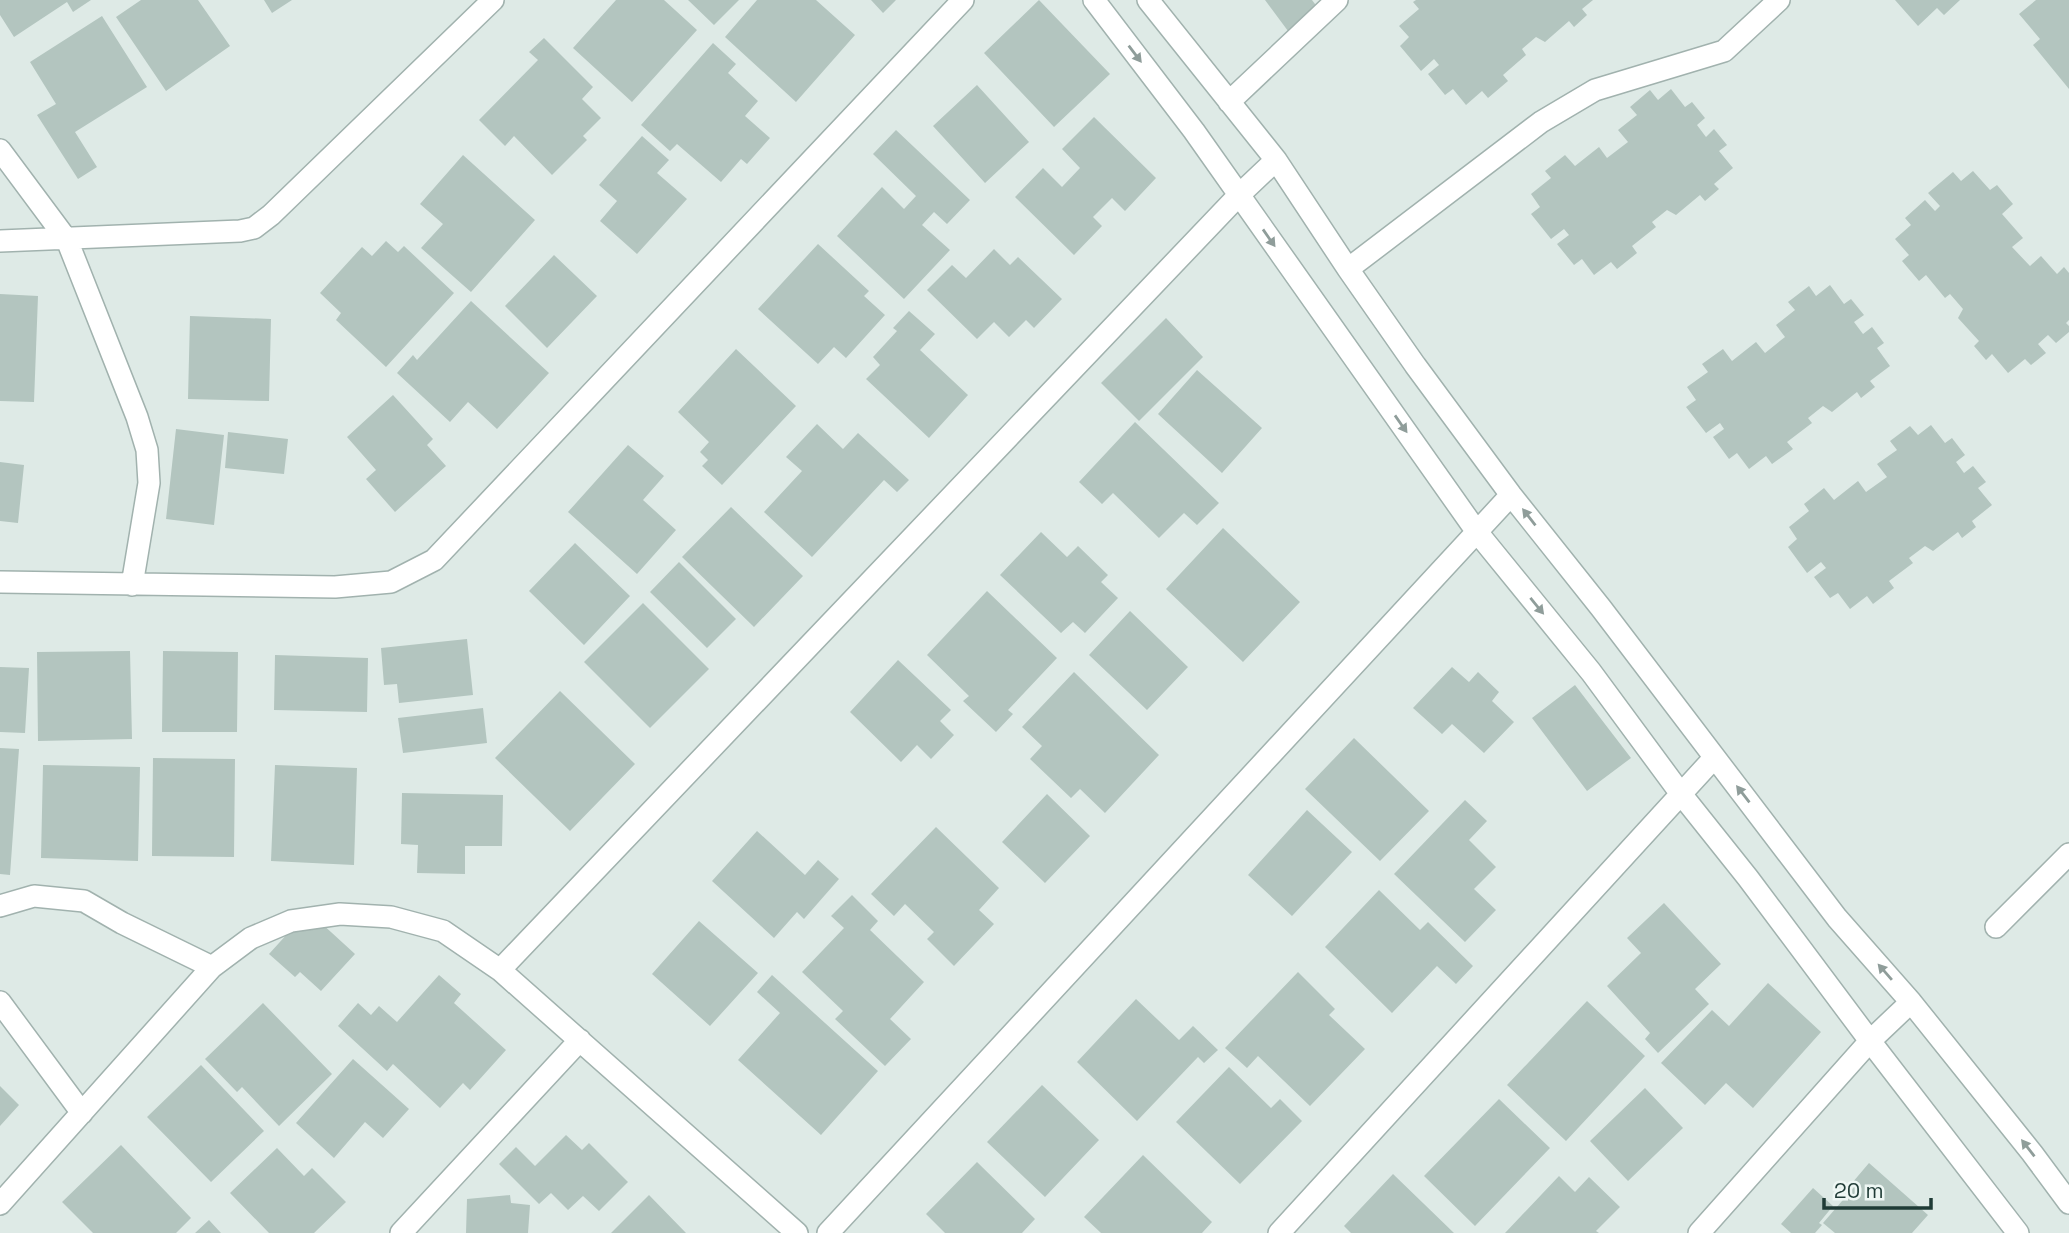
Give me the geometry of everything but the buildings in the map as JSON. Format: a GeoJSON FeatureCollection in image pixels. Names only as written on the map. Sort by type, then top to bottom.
{"type":"FeatureCollection","features":[{"type":"Feature","properties":{"kind":"street"},"geometry":{"type":"LineString","coordinates":[[0,241],[67,240],[254,228],[271,215],[493,0]]}},
{"type":"Feature","properties":{"kind":"street"},"geometry":{"type":"LineString","coordinates":[[0,582],[335,587],[391,582],[435,560],[963,0]]}},
{"type":"Feature","properties":{"kind":"street"},"geometry":{"type":"LineString","coordinates":[[1094,0],[1194,131],[1477,532],[1591,672],[1681,794],[2018,1233]]}},
{"type":"Feature","properties":{"kind":"street"},"geometry":{"type":"LineString","coordinates":[[1148,0],[1276,160],[1415,365],[1511,495],[1601,608],[1837,918],[1911,1002],[2069,1203]]}},
{"type":"Feature","properties":{"kind":"street"},"geometry":{"type":"LineString","coordinates":[[1229,102],[1337,0]]}},
{"type":"Feature","properties":{"kind":"street"},"geometry":{"type":"LineString","coordinates":[[1348,269],[1541,122],[1595,90],[1724,51],[1779,0]]}},
{"type":"Feature","properties":{"kind":"street"},"geometry":{"type":"LineString","coordinates":[[0,150],[67,240],[137,416],[147,450],[149,483],[132,585]]}},
{"type":"Feature","properties":{"kind":"street"},"geometry":{"type":"LineString","coordinates":[[500,970],[1239,195],[1276,160]]}},
{"type":"Feature","properties":{"kind":"street"},"geometry":{"type":"LineString","coordinates":[[828,1233],[1511,495]]}},
{"type":"Feature","properties":{"kind":"street"},"geometry":{"type":"LineString","coordinates":[[1279,1233],[1714,758]]}},
{"type":"Feature","properties":{"kind":"street"},"geometry":{"type":"LineString","coordinates":[[1996,927],[2069,854]]}},
{"type":"Feature","properties":{"kind":"street"},"geometry":{"type":"LineString","coordinates":[[0,906],[34,896],[84,901],[122,923],[212,967]]}},
{"type":"Feature","properties":{"kind":"street"},"geometry":{"type":"LineString","coordinates":[[0,1204],[212,967],[251,938],[271,929],[291,921],[340,914],[391,917],[443,931],[500,970],[796,1233]]}},
{"type":"Feature","properties":{"kind":"street"},"geometry":{"type":"LineString","coordinates":[[0,1002],[82,1113]]}},
{"type":"Feature","properties":{"kind":"street"},"geometry":{"type":"LineString","coordinates":[[1699,1233],[1870,1041],[1911,1002]]}},
{"type":"Feature","properties":{"kind":"street"},"geometry":{"type":"LineString","coordinates":[[401,1233],[580,1040]]}}]}
